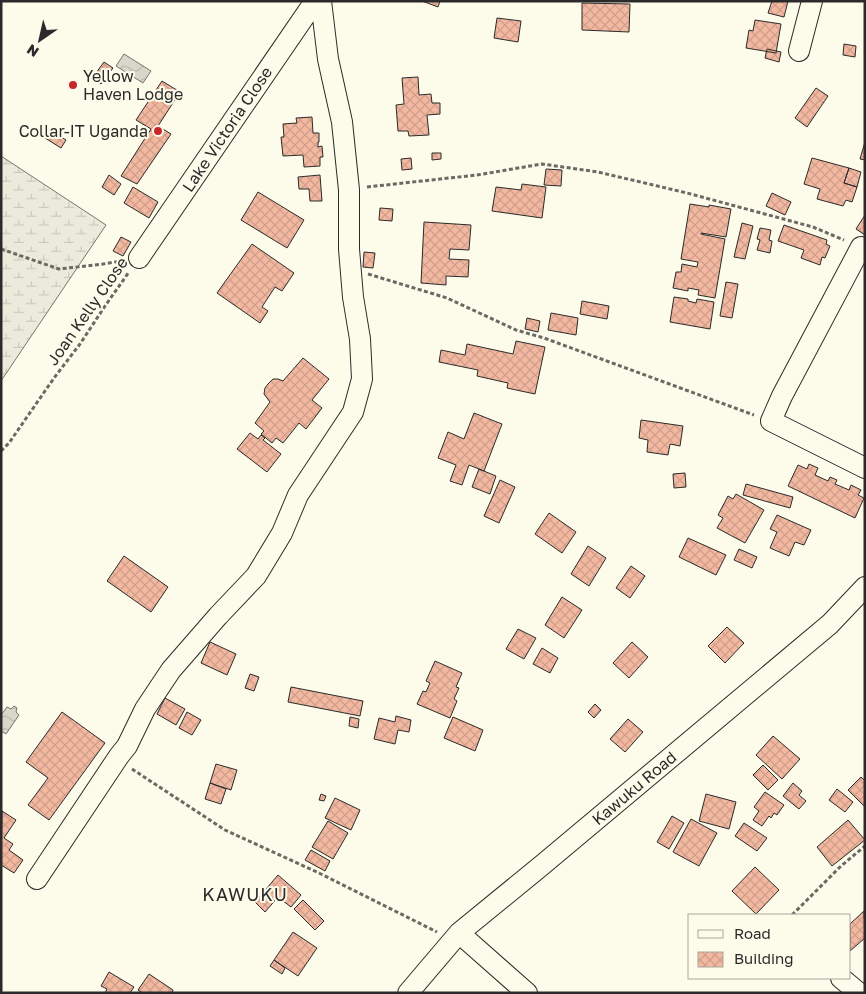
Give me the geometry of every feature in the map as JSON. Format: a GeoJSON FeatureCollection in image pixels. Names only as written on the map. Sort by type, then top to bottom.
{"type":"FeatureCollection","features":[{"type":"Feature","properties":{"kind":"street","name":"Lake Victoria Close"},"geometry":{"type":"LineString","coordinates":[[139,258],[315,1]]}},
{"type":"Feature","properties":{"kind":"street"},"geometry":{"type":"LineString","coordinates":[[37,879],[127,746],[145,709],[171,670],[256,576],[282,533],[298,495],[353,412],[362,379],[360,339],[353,297],[349,249],[349,190],[342,122],[328,59],[321,1]]}},
{"type":"Feature","properties":{"kind":"street"},"geometry":{"type":"LineString","coordinates":[[799,51],[812,1]]}},
{"type":"Feature","properties":{"kind":"street"},"geometry":{"type":"LineString","coordinates":[[861,247],[782,396],[771,421],[865,468]]}},
{"type":"Feature","properties":{"kind":"street","name":"Kawuku Road"},"geometry":{"type":"LineString","coordinates":[[408,993],[456,937],[830,624],[865,587]]}},
{"type":"Feature","properties":{"kind":"street"},"geometry":{"type":"LineString","coordinates":[[456,937],[527,993]]}},
{"type":"Feature","properties":{"kind":"street"},"geometry":{"type":"LineString","coordinates":[[842,979],[859,993]]}},
{"type":"Feature","properties":{"kind":"path"},"geometry":{"type":"LineString","coordinates":[[349,190],[477,175],[542,164],[598,172],[687,193],[813,227],[861,247]]}},
{"type":"Feature","properties":{"kind":"path"},"geometry":{"type":"LineString","coordinates":[[1,249],[59,269],[139,258]]}},
{"type":"Feature","properties":{"kind":"path","name":"Joan Kelly Close"},"geometry":{"type":"LineString","coordinates":[[1,451],[9,443],[80,344],[139,258]]}},
{"type":"Feature","properties":{"kind":"path"},"geometry":{"type":"LineString","coordinates":[[351,274],[367,273],[447,298],[516,330],[544,338],[771,421]]}},
{"type":"Feature","properties":{"kind":"path"},"geometry":{"type":"LineString","coordinates":[[119,756],[131,768],[225,830],[456,937]]}},
{"type":"Feature","properties":{"kind":"path"},"geometry":{"type":"LineString","coordinates":[[793,914],[841,866],[865,846]]}},
{"type":"Feature","properties":{"kind":"green space"},"geometry":{"type":"Polygon","coordinates":[[[1,156],[106,225],[1,381],[1,156]]]}},
{"type":"Feature","properties":{"kind":"water"},"geometry":{"type":"Polygon","coordinates":[[[124,54],[151,71],[143,83],[116,66],[124,54]]]}},
{"type":"Feature","properties":{"kind":"water"},"geometry":{"type":"Polygon","coordinates":[[[14,706],[17,708],[16,712],[19,715],[6,734],[1,733],[1,715],[7,707],[11,709],[14,706]]]}},
{"type":"Feature","properties":{"kind":"building"},"geometry":{"type":"Polygon","coordinates":[[[422,1],[440,1],[438,7],[422,1]]]}},
{"type":"Feature","properties":{"kind":"building"},"geometry":{"type":"Polygon","coordinates":[[[772,1],[788,1],[784,17],[768,13],[772,1]]]}},
{"type":"Feature","properties":{"kind":"building"},"geometry":{"type":"Polygon","coordinates":[[[582,3],[630,4],[629,32],[582,30],[582,3]]]}},
{"type":"Feature","properties":{"kind":"building"},"geometry":{"type":"Polygon","coordinates":[[[497,18],[521,21],[518,42],[494,38],[497,18]]]}},
{"type":"Feature","properties":{"kind":"building"},"geometry":{"type":"Polygon","coordinates":[[[755,20],[781,24],[776,53],[746,48],[749,30],[753,31],[755,20]]]}},
{"type":"Feature","properties":{"kind":"building"},"geometry":{"type":"Polygon","coordinates":[[[844,44],[856,46],[855,57],[843,55],[844,44]]]}},
{"type":"Feature","properties":{"kind":"building"},"geometry":{"type":"Polygon","coordinates":[[[767,49],[781,52],[779,62],[765,58],[767,49]]]}},
{"type":"Feature","properties":{"kind":"building"},"geometry":{"type":"Polygon","coordinates":[[[104,62],[113,68],[101,84],[93,77],[104,62]]]}},
{"type":"Feature","properties":{"kind":"building"},"geometry":{"type":"Polygon","coordinates":[[[418,77],[419,95],[431,94],[432,103],[440,103],[440,114],[427,115],[429,135],[409,136],[408,131],[398,131],[396,105],[404,104],[402,78],[418,77]]]}},
{"type":"Feature","properties":{"kind":"building","name":"Collar-IT Uganda"},"geometry":{"type":"Polygon","coordinates":[[[162,81],[180,92],[158,126],[171,134],[137,184],[121,176],[151,129],[136,120],[162,81]]]}},
{"type":"Feature","properties":{"kind":"building"},"geometry":{"type":"Polygon","coordinates":[[[816,88],[828,96],[807,127],[795,118],[816,88]]]}},
{"type":"Feature","properties":{"kind":"building"},"geometry":{"type":"Polygon","coordinates":[[[312,117],[313,133],[319,133],[318,147],[322,146],[323,157],[320,157],[320,166],[304,167],[303,155],[283,156],[281,137],[284,137],[283,124],[297,123],[296,118],[312,117]]]}},
{"type":"Feature","properties":{"kind":"building"},"geometry":{"type":"Polygon","coordinates":[[[47,128],[66,140],[61,148],[42,136],[47,128]]]}},
{"type":"Feature","properties":{"kind":"building"},"geometry":{"type":"Polygon","coordinates":[[[865,142],[865,160],[860,159],[865,142]]]}},
{"type":"Feature","properties":{"kind":"building"},"geometry":{"type":"Polygon","coordinates":[[[432,153],[441,153],[441,159],[432,160],[432,153]]]}},
{"type":"Feature","properties":{"kind":"building"},"geometry":{"type":"Polygon","coordinates":[[[411,158],[412,169],[402,170],[401,159],[411,158]]]}},
{"type":"Feature","properties":{"kind":"building"},"geometry":{"type":"Polygon","coordinates":[[[812,158],[849,168],[844,183],[857,187],[852,202],[846,200],[843,206],[817,199],[820,189],[804,184],[812,158]]]}},
{"type":"Feature","properties":{"kind":"building"},"geometry":{"type":"Polygon","coordinates":[[[849,168],[861,172],[857,187],[844,183],[849,168]]]}},
{"type":"Feature","properties":{"kind":"building"},"geometry":{"type":"Polygon","coordinates":[[[546,169],[562,170],[561,186],[544,185],[546,169]]]}},
{"type":"Feature","properties":{"kind":"building"},"geometry":{"type":"Polygon","coordinates":[[[109,175],[121,184],[114,195],[102,187],[109,175]]]}},
{"type":"Feature","properties":{"kind":"building"},"geometry":{"type":"Polygon","coordinates":[[[320,175],[322,201],[310,201],[309,189],[299,189],[298,177],[320,175]]]}},
{"type":"Feature","properties":{"kind":"building"},"geometry":{"type":"Polygon","coordinates":[[[522,184],[546,187],[542,218],[492,211],[496,187],[521,190],[522,184]]]}},
{"type":"Feature","properties":{"kind":"building"},"geometry":{"type":"Polygon","coordinates":[[[133,187],[158,202],[149,218],[124,203],[133,187]]]}},
{"type":"Feature","properties":{"kind":"building"},"geometry":{"type":"Polygon","coordinates":[[[258,192],[304,220],[287,248],[241,220],[258,192]]]}},
{"type":"Feature","properties":{"kind":"building"},"geometry":{"type":"Polygon","coordinates":[[[772,193],[791,202],[785,215],[766,206],[772,193]]]}},
{"type":"Feature","properties":{"kind":"building"},"geometry":{"type":"Polygon","coordinates":[[[690,204],[731,209],[726,237],[701,233],[725,239],[715,298],[698,295],[699,290],[688,288],[688,291],[673,288],[676,272],[681,272],[682,264],[697,267],[698,262],[681,259],[690,204]]]}},
{"type":"Feature","properties":{"kind":"building"},"geometry":{"type":"Polygon","coordinates":[[[380,208],[393,209],[392,221],[379,220],[380,208]]]}},
{"type":"Feature","properties":{"kind":"building"},"geometry":{"type":"Polygon","coordinates":[[[865,215],[865,235],[856,229],[865,215]]]}},
{"type":"Feature","properties":{"kind":"building"},"geometry":{"type":"Polygon","coordinates":[[[424,222],[471,225],[469,250],[450,249],[449,259],[469,260],[468,277],[446,276],[446,285],[421,283],[424,222]]]}},
{"type":"Feature","properties":{"kind":"building"},"geometry":{"type":"Polygon","coordinates":[[[742,223],[753,226],[745,259],[734,257],[742,223]]]}},
{"type":"Feature","properties":{"kind":"building"},"geometry":{"type":"Polygon","coordinates":[[[784,225],[827,240],[826,244],[830,246],[825,258],[822,257],[820,265],[801,258],[804,250],[778,241],[784,225]]]}},
{"type":"Feature","properties":{"kind":"building"},"geometry":{"type":"Polygon","coordinates":[[[760,228],[771,230],[769,240],[772,241],[770,253],[757,250],[760,240],[757,239],[760,228]]]}},
{"type":"Feature","properties":{"kind":"building"},"geometry":{"type":"Polygon","coordinates":[[[121,237],[131,242],[123,256],[113,251],[121,237]]]}},
{"type":"Feature","properties":{"kind":"building"},"geometry":{"type":"Polygon","coordinates":[[[252,244],[294,273],[282,291],[275,287],[262,307],[268,311],[260,323],[217,293],[252,244]]]}},
{"type":"Feature","properties":{"kind":"building"},"geometry":{"type":"Polygon","coordinates":[[[364,252],[375,253],[373,268],[363,267],[364,252]]]}},
{"type":"Feature","properties":{"kind":"building"},"geometry":{"type":"Polygon","coordinates":[[[726,282],[738,284],[732,318],[720,316],[726,282]]]}},
{"type":"Feature","properties":{"kind":"building"},"geometry":{"type":"Polygon","coordinates":[[[674,297],[688,299],[688,301],[696,303],[697,299],[714,302],[710,329],[670,322],[674,297]]]}},
{"type":"Feature","properties":{"kind":"building"},"geometry":{"type":"Polygon","coordinates":[[[582,301],[609,306],[607,319],[580,314],[582,301]]]}},
{"type":"Feature","properties":{"kind":"building"},"geometry":{"type":"Polygon","coordinates":[[[551,313],[578,318],[576,335],[548,330],[551,313]]]}},
{"type":"Feature","properties":{"kind":"building"},"geometry":{"type":"Polygon","coordinates":[[[527,318],[540,321],[538,332],[525,329],[527,318]]]}},
{"type":"Feature","properties":{"kind":"building"},"geometry":{"type":"Polygon","coordinates":[[[516,341],[545,347],[535,394],[507,388],[508,383],[477,376],[478,370],[439,362],[441,350],[465,355],[467,344],[513,354],[516,341]]]}},
{"type":"Feature","properties":{"kind":"building"},"geometry":{"type":"Polygon","coordinates":[[[303,358],[329,379],[312,400],[322,408],[306,429],[299,423],[283,443],[276,438],[272,443],[261,434],[264,431],[255,423],[270,402],[264,394],[265,388],[273,379],[283,381],[303,358]]]}},
{"type":"Feature","properties":{"kind":"building"},"geometry":{"type":"Polygon","coordinates":[[[474,413],[502,424],[484,471],[469,465],[462,485],[450,481],[456,465],[438,458],[448,432],[464,439],[474,413]]]}},
{"type":"Feature","properties":{"kind":"building"},"geometry":{"type":"Polygon","coordinates":[[[641,420],[683,426],[680,446],[670,444],[668,455],[647,452],[648,440],[639,438],[641,420]]]}},
{"type":"Feature","properties":{"kind":"building"},"geometry":{"type":"Polygon","coordinates":[[[250,433],[258,439],[261,435],[265,438],[263,440],[281,454],[267,472],[237,449],[250,433]]]}},
{"type":"Feature","properties":{"kind":"building"},"geometry":{"type":"Polygon","coordinates":[[[809,464],[818,468],[815,475],[828,481],[830,477],[837,480],[835,484],[849,490],[851,485],[861,490],[858,495],[864,498],[855,518],[788,486],[798,465],[807,469],[809,464]]]}},
{"type":"Feature","properties":{"kind":"building"},"geometry":{"type":"Polygon","coordinates":[[[479,469],[496,476],[490,494],[472,487],[479,469]]]}},
{"type":"Feature","properties":{"kind":"building"},"geometry":{"type":"Polygon","coordinates":[[[685,473],[686,487],[674,488],[673,474],[685,473]]]}},
{"type":"Feature","properties":{"kind":"building"},"geometry":{"type":"Polygon","coordinates":[[[500,480],[515,487],[499,523],[484,516],[500,480]]]}},
{"type":"Feature","properties":{"kind":"building"},"geometry":{"type":"Polygon","coordinates":[[[746,484],[793,497],[790,508],[743,495],[746,484]]]}},
{"type":"Feature","properties":{"kind":"building"},"geometry":{"type":"Polygon","coordinates":[[[736,494],[764,510],[745,543],[717,528],[723,518],[718,515],[728,496],[733,499],[736,494]]]}},
{"type":"Feature","properties":{"kind":"building"},"geometry":{"type":"Polygon","coordinates":[[[549,513],[576,532],[562,553],[535,534],[549,513]]]}},
{"type":"Feature","properties":{"kind":"building"},"geometry":{"type":"Polygon","coordinates":[[[777,515],[811,530],[804,545],[795,542],[789,556],[770,548],[777,532],[770,529],[777,515]]]}},
{"type":"Feature","properties":{"kind":"building"},"geometry":{"type":"Polygon","coordinates":[[[688,538],[726,555],[716,575],[679,557],[688,538]]]}},
{"type":"Feature","properties":{"kind":"building"},"geometry":{"type":"Polygon","coordinates":[[[588,546],[606,558],[589,586],[571,574],[588,546]]]}},
{"type":"Feature","properties":{"kind":"building"},"geometry":{"type":"Polygon","coordinates":[[[739,549],[757,557],[752,568],[734,560],[739,549]]]}},
{"type":"Feature","properties":{"kind":"building"},"geometry":{"type":"Polygon","coordinates":[[[124,556],[168,587],[151,612],[107,581],[124,556]]]}},
{"type":"Feature","properties":{"kind":"building"},"geometry":{"type":"Polygon","coordinates":[[[631,566],[645,576],[630,598],[616,588],[631,566]]]}},
{"type":"Feature","properties":{"kind":"building"},"geometry":{"type":"Polygon","coordinates":[[[562,597],[582,610],[564,638],[545,625],[562,597]]]}},
{"type":"Feature","properties":{"kind":"building"},"geometry":{"type":"Polygon","coordinates":[[[727,627],[744,643],[725,663],[708,646],[727,627]]]}},
{"type":"Feature","properties":{"kind":"building"},"geometry":{"type":"Polygon","coordinates":[[[518,629],[536,638],[524,659],[506,649],[518,629]]]}},
{"type":"Feature","properties":{"kind":"building"},"geometry":{"type":"Polygon","coordinates":[[[210,642],[236,654],[227,675],[201,663],[210,642]]]}},
{"type":"Feature","properties":{"kind":"building"},"geometry":{"type":"Polygon","coordinates":[[[632,642],[648,657],[629,678],[613,663],[632,642]]]}},
{"type":"Feature","properties":{"kind":"building"},"geometry":{"type":"Polygon","coordinates":[[[542,648],[558,658],[550,673],[533,664],[542,648]]]}},
{"type":"Feature","properties":{"kind":"building"},"geometry":{"type":"Polygon","coordinates":[[[435,661],[462,673],[456,687],[459,688],[454,699],[457,701],[450,718],[417,704],[423,691],[426,692],[430,683],[426,681],[435,661]]]}},
{"type":"Feature","properties":{"kind":"building"},"geometry":{"type":"Polygon","coordinates":[[[250,674],[259,677],[254,691],[245,688],[250,674]]]}},
{"type":"Feature","properties":{"kind":"building"},"geometry":{"type":"Polygon","coordinates":[[[291,687],[363,701],[360,716],[288,702],[291,687]]]}},
{"type":"Feature","properties":{"kind":"building"},"geometry":{"type":"Polygon","coordinates":[[[165,698],[185,709],[176,725],[157,714],[165,698]]]}},
{"type":"Feature","properties":{"kind":"building"},"geometry":{"type":"Polygon","coordinates":[[[595,704],[601,710],[594,718],[588,712],[595,704]]]}},
{"type":"Feature","properties":{"kind":"building"},"geometry":{"type":"Polygon","coordinates":[[[62,712],[105,743],[49,820],[28,805],[48,778],[26,762],[62,712]]]}},
{"type":"Feature","properties":{"kind":"building"},"geometry":{"type":"Polygon","coordinates":[[[187,712],[201,720],[192,735],[179,728],[187,712]]]}},
{"type":"Feature","properties":{"kind":"building"},"geometry":{"type":"Polygon","coordinates":[[[396,716],[411,720],[409,732],[398,730],[395,744],[374,739],[379,718],[395,722],[396,716]]]}},
{"type":"Feature","properties":{"kind":"building"},"geometry":{"type":"Polygon","coordinates":[[[350,717],[359,719],[358,728],[349,726],[350,717]]]}},
{"type":"Feature","properties":{"kind":"building"},"geometry":{"type":"Polygon","coordinates":[[[453,717],[483,730],[475,751],[444,738],[453,717]]]}},
{"type":"Feature","properties":{"kind":"building"},"geometry":{"type":"Polygon","coordinates":[[[628,719],[643,732],[625,752],[610,739],[628,719]]]}},
{"type":"Feature","properties":{"kind":"building"},"geometry":{"type":"Polygon","coordinates":[[[773,736],[800,759],[782,779],[756,755],[773,736]]]}},
{"type":"Feature","properties":{"kind":"building"},"geometry":{"type":"Polygon","coordinates":[[[216,764],[237,770],[231,790],[210,783],[216,764]]]}},
{"type":"Feature","properties":{"kind":"building"},"geometry":{"type":"Polygon","coordinates":[[[763,765],[778,780],[768,790],[753,775],[763,765]]]}},
{"type":"Feature","properties":{"kind":"building"},"geometry":{"type":"Polygon","coordinates":[[[861,777],[865,781],[865,807],[848,790],[861,777]]]}},
{"type":"Feature","properties":{"kind":"building"},"geometry":{"type":"Polygon","coordinates":[[[210,783],[226,789],[221,804],[205,799],[210,783]]]}},
{"type":"Feature","properties":{"kind":"building"},"geometry":{"type":"Polygon","coordinates":[[[793,783],[802,791],[799,795],[806,801],[799,809],[783,796],[793,783]]]}},
{"type":"Feature","properties":{"kind":"building"},"geometry":{"type":"Polygon","coordinates":[[[837,789],[853,802],[845,812],[829,800],[837,789]]]}},
{"type":"Feature","properties":{"kind":"building"},"geometry":{"type":"Polygon","coordinates":[[[765,792],[784,805],[777,815],[774,813],[771,818],[769,816],[762,826],[753,820],[759,811],[754,807],[765,792]]]}},
{"type":"Feature","properties":{"kind":"building"},"geometry":{"type":"Polygon","coordinates":[[[321,794],[326,796],[324,801],[319,800],[321,794]]]}},
{"type":"Feature","properties":{"kind":"building"},"geometry":{"type":"Polygon","coordinates":[[[706,794],[736,802],[729,829],[699,821],[706,794]]]}},
{"type":"Feature","properties":{"kind":"building"},"geometry":{"type":"Polygon","coordinates":[[[335,798],[360,810],[351,830],[325,818],[335,798]]]}},
{"type":"Feature","properties":{"kind":"building"},"geometry":{"type":"Polygon","coordinates":[[[2,811],[16,820],[4,838],[13,844],[9,850],[23,860],[14,873],[1,865],[2,811]]]}},
{"type":"Feature","properties":{"kind":"building"},"geometry":{"type":"Polygon","coordinates":[[[672,816],[684,823],[669,849],[657,842],[672,816]]]}},
{"type":"Feature","properties":{"kind":"building"},"geometry":{"type":"Polygon","coordinates":[[[691,819],[717,833],[699,866],[673,852],[691,819]]]}},
{"type":"Feature","properties":{"kind":"building"},"geometry":{"type":"Polygon","coordinates":[[[848,820],[865,840],[832,866],[817,847],[848,820]]]}},
{"type":"Feature","properties":{"kind":"building"},"geometry":{"type":"Polygon","coordinates":[[[328,821],[348,833],[333,859],[312,847],[328,821]]]}},
{"type":"Feature","properties":{"kind":"building"},"geometry":{"type":"Polygon","coordinates":[[[744,823],[767,838],[757,851],[735,836],[744,823]]]}},
{"type":"Feature","properties":{"kind":"building"},"geometry":{"type":"Polygon","coordinates":[[[311,850],[330,861],[325,871],[305,860],[311,850]]]}},
{"type":"Feature","properties":{"kind":"building"},"geometry":{"type":"Polygon","coordinates":[[[755,867],[779,890],[756,914],[732,891],[755,867]]]}},
{"type":"Feature","properties":{"kind":"building"},"geometry":{"type":"Polygon","coordinates":[[[278,875],[301,895],[291,907],[278,897],[265,912],[255,902],[278,875]]]}},
{"type":"Feature","properties":{"kind":"building"},"geometry":{"type":"Polygon","coordinates":[[[303,900],[324,921],[315,930],[294,909],[303,900]]]}},
{"type":"Feature","properties":{"kind":"building"},"geometry":{"type":"Polygon","coordinates":[[[864,911],[865,938],[851,950],[851,923],[864,911]]]}},
{"type":"Feature","properties":{"kind":"building"},"geometry":{"type":"Polygon","coordinates":[[[293,932],[317,948],[298,976],[274,960],[293,932]]]}},
{"type":"Feature","properties":{"kind":"building"},"geometry":{"type":"Polygon","coordinates":[[[274,960],[285,968],[282,974],[270,966],[274,960]]]}},
{"type":"Feature","properties":{"kind":"building"},"geometry":{"type":"Polygon","coordinates":[[[109,972],[134,987],[130,993],[105,993],[107,989],[101,986],[109,972]]]}},
{"type":"Feature","properties":{"kind":"building"},"geometry":{"type":"Polygon","coordinates":[[[149,974],[173,990],[172,993],[142,993],[138,990],[149,974]]]}},
{"type":"Feature","properties":{"kind":"place","name":"Yellow Haven Lodge"},"geometry":{"type":"Point","coordinates":[73,85]}},
{"type":"Feature","properties":{"kind":"place","name":"Collar-IT Uganda"},"geometry":{"type":"Point","coordinates":[158,131]}},
{"type":"Feature","properties":{"kind":"district","name":"KAWUKU"},"geometry":{"type":"Point","coordinates":[245,894]}}]}
